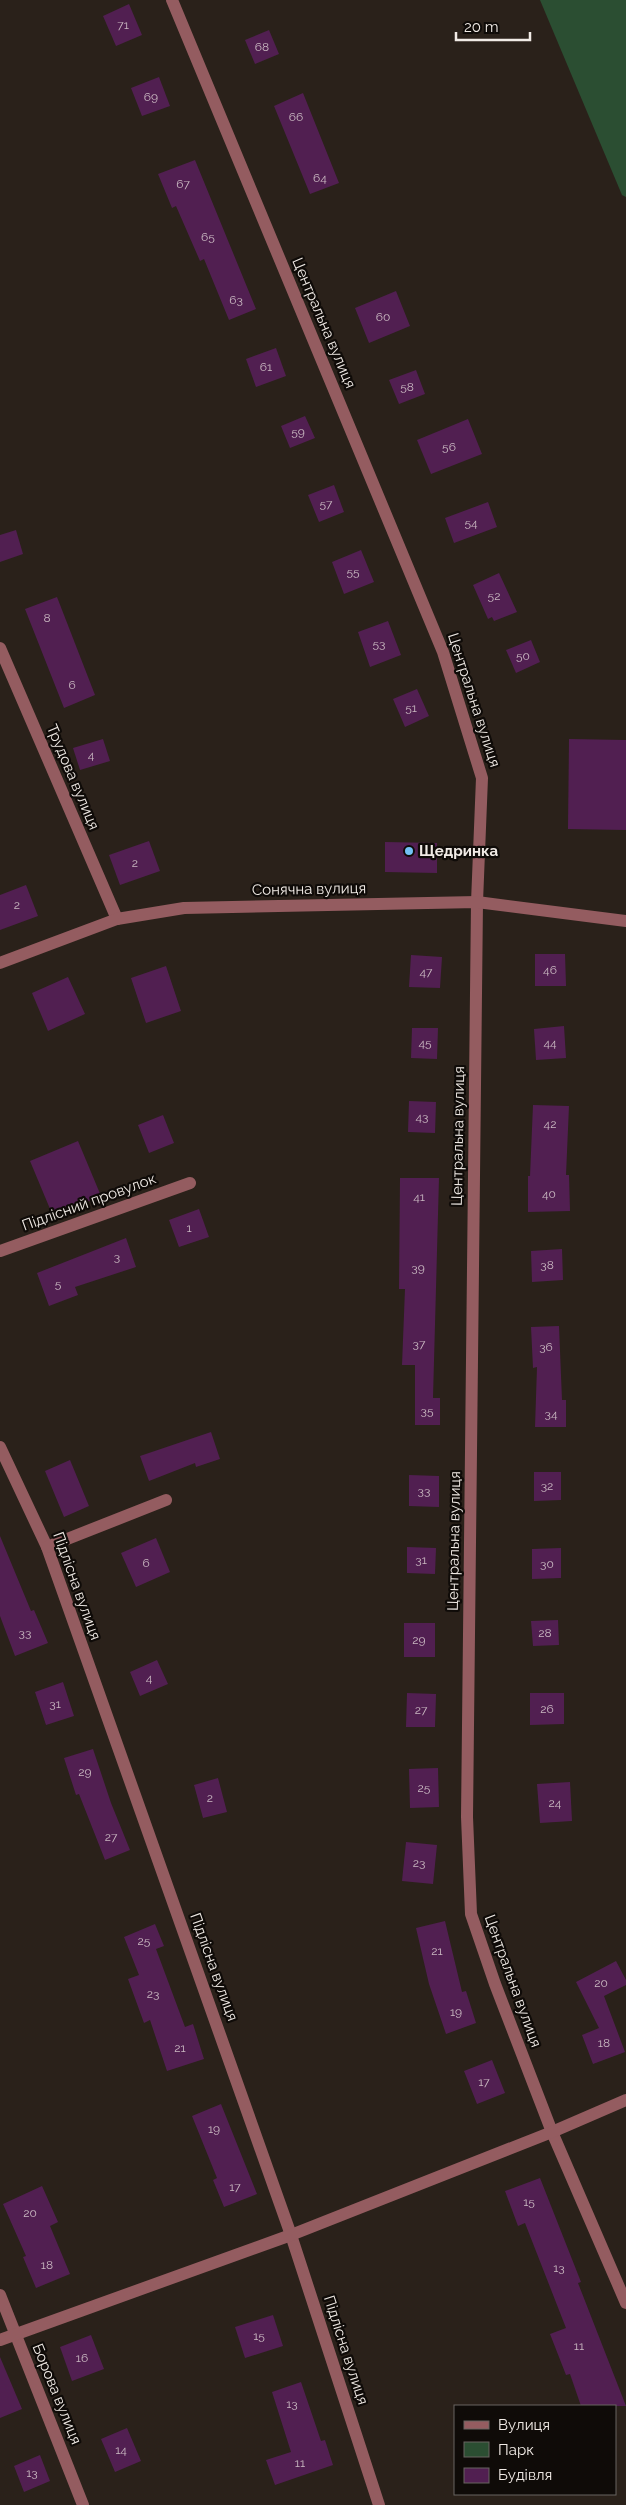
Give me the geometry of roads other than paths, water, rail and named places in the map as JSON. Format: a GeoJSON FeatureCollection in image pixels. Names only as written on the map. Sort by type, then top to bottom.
{"type":"FeatureCollection","features":[{"type":"Feature","properties":{"kind":"street","name":"Центральна вулиця"},"geometry":{"type":"LineString","coordinates":[[172,0],[443,652],[482,778],[477,902],[467,1817],[471,1914],[495,1984],[552,2132],[626,2303]]}},
{"type":"Feature","properties":{"kind":"street","name":"Трудова вулиця"},"geometry":{"type":"LineString","coordinates":[[0,648],[116,919]]}},
{"type":"Feature","properties":{"kind":"street","name":"Сонячна вулиця"},"geometry":{"type":"LineString","coordinates":[[0,963],[116,919],[184,908],[477,902],[626,921]]}},
{"type":"Feature","properties":{"kind":"street","name":"Підлісний провулок"},"geometry":{"type":"LineString","coordinates":[[0,1251],[190,1183]]}},
{"type":"Feature","properties":{"kind":"street","name":"Підлісна вулиця"},"geometry":{"type":"LineString","coordinates":[[0,1447],[47,1548],[291,2235],[379,2505]]}},
{"type":"Feature","properties":{"kind":"street"},"geometry":{"type":"LineString","coordinates":[[47,1548],[166,1500]]}},
{"type":"Feature","properties":{"kind":"street"},"geometry":{"type":"LineString","coordinates":[[0,2340],[291,2235],[552,2132],[626,2100]]}},
{"type":"Feature","properties":{"kind":"street","name":"Борова вулиця"},"geometry":{"type":"LineString","coordinates":[[0,2295],[83,2505]]}},
{"type":"Feature","properties":{"kind":"place","name":"Щедринка"},"geometry":{"type":"Point","coordinates":[409,851]}}]}
